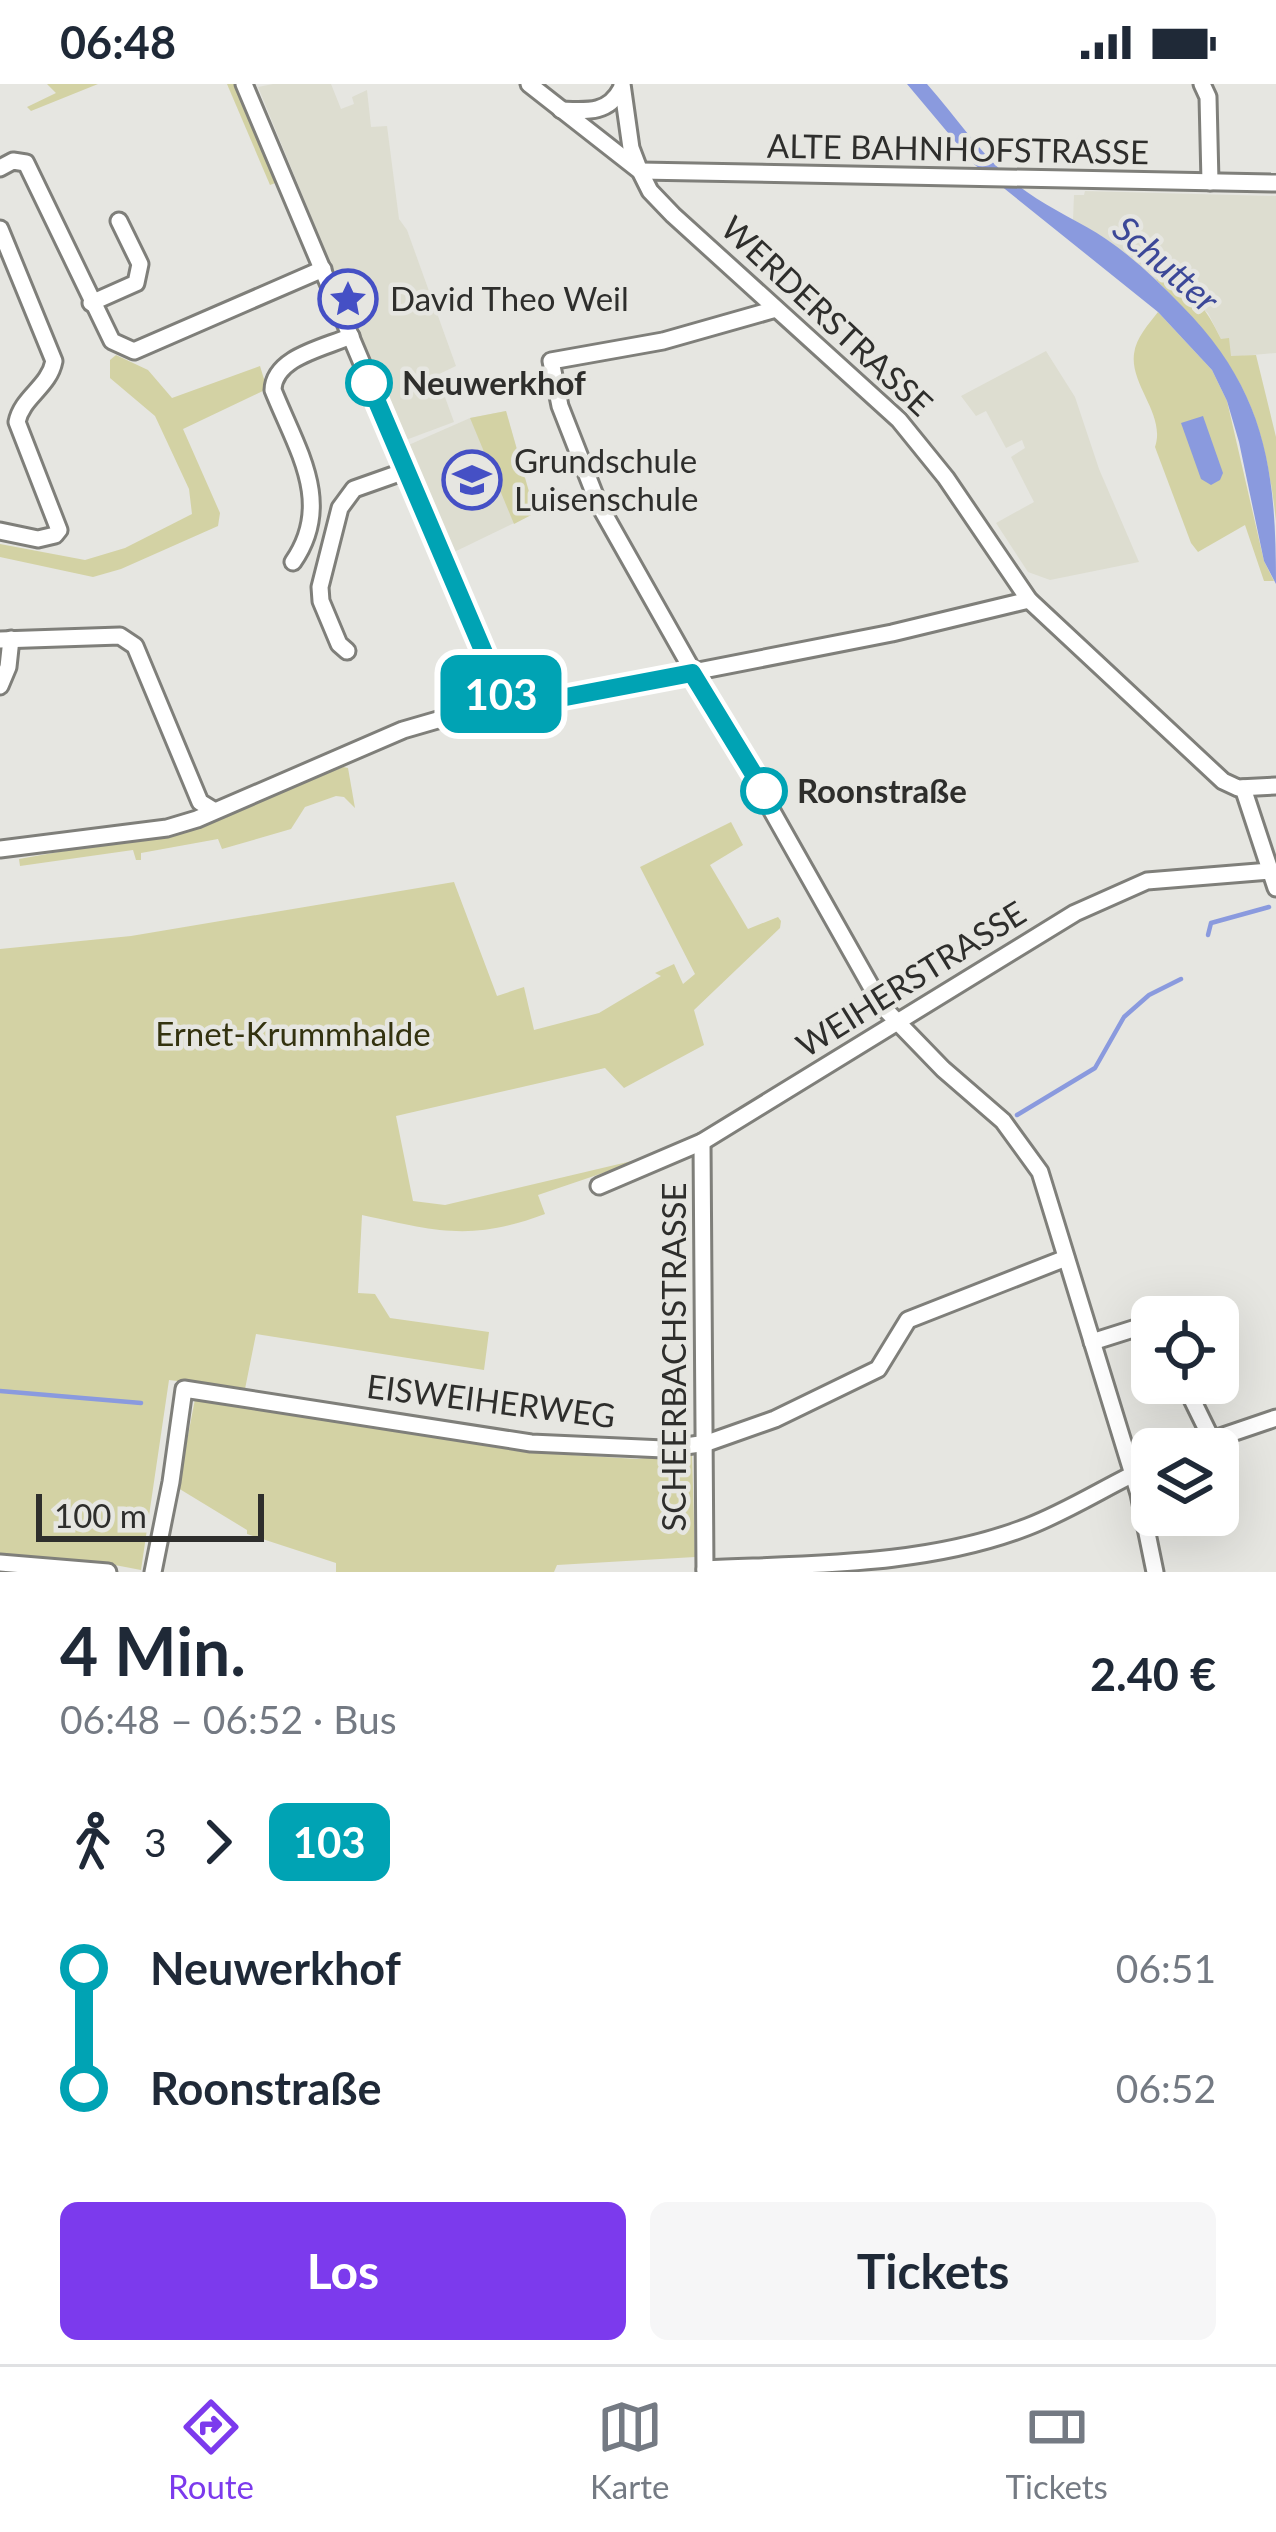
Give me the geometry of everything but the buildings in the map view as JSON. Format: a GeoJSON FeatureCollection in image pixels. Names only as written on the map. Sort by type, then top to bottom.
{"type":"FeatureCollection","features":[{"type":"Feature","properties":{"kind":"street"},"geometry":{"type":"LineString","coordinates":[[244,84],[505,702]]}},
{"type":"Feature","properties":{"kind":"street","name":"WERDERSTRASSE"},"geometry":{"type":"LineString","coordinates":[[530,84],[640,171],[650,191],[673,215],[899,420],[946,478],[1029,600],[1223,781],[1243,788]]}},
{"type":"Feature","properties":{"kind":"street"},"geometry":{"type":"LineString","coordinates":[[1202,84],[1208,97],[1210,182]]}},
{"type":"Feature","properties":{"kind":"street"},"geometry":{"type":"LineString","coordinates":[[561,110],[600,109],[616,99],[622,85]]}},
{"type":"Feature","properties":{"kind":"street"},"geometry":{"type":"LineString","coordinates":[[622,85],[631,148],[640,171]]}},
{"type":"Feature","properties":{"kind":"street"},"geometry":{"type":"LineString","coordinates":[[0,168],[13,161],[26,163],[112,341],[134,351],[323,269]]}},
{"type":"Feature","properties":{"kind":"street","name":"ALTE BAHNHOFSTRASSE"},"geometry":{"type":"LineString","coordinates":[[640,171],[1276,183]]}},
{"type":"Feature","properties":{"kind":"street"},"geometry":{"type":"LineString","coordinates":[[91,303],[136,283],[140,264],[119,221]]}},
{"type":"Feature","properties":{"kind":"street"},"geometry":{"type":"LineString","coordinates":[[0,229],[54,361],[52,373],[22,406],[17,422],[58,523],[55,535],[38,538],[0,531]]}},
{"type":"Feature","properties":{"kind":"street"},"geometry":{"type":"LineString","coordinates":[[776,308],[663,340],[550,362],[560,406],[598,503],[764,791],[852,957],[896,1025],[1003,1121],[1040,1172],[1138,1494],[1155,1572]]}},
{"type":"Feature","properties":{"kind":"street"},"geometry":{"type":"LineString","coordinates":[[293,562],[309,534],[314,500],[273,390],[273,377],[280,367],[351,336]]}},
{"type":"Feature","properties":{"kind":"street"},"geometry":{"type":"LineString","coordinates":[[347,651],[339,644],[320,587],[340,508],[354,489],[405,471]]}},
{"type":"Feature","properties":{"kind":"street"},"geometry":{"type":"LineString","coordinates":[[0,849],[167,828],[403,730],[505,702],[550,700],[692,673],[1029,600]]}},
{"type":"Feature","properties":{"kind":"street"},"geometry":{"type":"LineString","coordinates":[[0,686],[8,667],[5,640],[128,639],[200,802],[213,810]]}},
{"type":"Feature","properties":{"kind":"street"},"geometry":{"type":"LineString","coordinates":[[1276,786],[1243,788],[1276,888]]}},
{"type":"Feature","properties":{"kind":"street","name":"WEIHERSTRASSE"},"geometry":{"type":"LineString","coordinates":[[599,1186],[702,1142],[1075,913],[1147,881],[1270,871]]}},
{"type":"Feature","properties":{"kind":"street","name":"SCHEERBACHSTRASSE"},"geometry":{"type":"LineString","coordinates":[[702,1142],[705,1570]]}},
{"type":"Feature","properties":{"kind":"street","name":"EISWEIHERWEG"},"geometry":{"type":"LineString","coordinates":[[153,1572],[184,1389],[531,1443],[664,1449],[707,1443],[775,1419],[878,1369],[908,1320],[1066,1258]]}},
{"type":"Feature","properties":{"kind":"street"},"geometry":{"type":"LineString","coordinates":[[1092,1342],[1131,1330]]}},
{"type":"Feature","properties":{"kind":"street"},"geometry":{"type":"LineString","coordinates":[[1239,1429],[1276,1418]]}},
{"type":"Feature","properties":{"kind":"street"},"geometry":{"type":"LineString","coordinates":[[705,1570],[866,1561],[986,1540],[1060,1514],[1130,1475]]}},
{"type":"Feature","properties":{"kind":"street"},"geometry":{"type":"LineString","coordinates":[[0,1563],[108,1572]]}},
{"type":"Feature","properties":{"kind":"shaded area"},"geometry":{"type":"Polygon","coordinates":[[[331,84],[341,109],[354,104],[352,97],[367,90],[371,127],[387,126],[399,219],[456,366],[437,375],[454,422],[403,441],[258,87],[331,84]]]}},
{"type":"Feature","properties":{"kind":"shaded area"},"geometry":{"type":"Polygon","coordinates":[[[1085,191],[1276,196],[1276,353],[1230,357],[1208,313],[1162,274],[1156,280],[1106,239],[1073,220],[1074,195],[1085,191]]]}},
{"type":"Feature","properties":{"kind":"shaded area"},"geometry":{"type":"Polygon","coordinates":[[[1046,351],[1075,397],[1099,469],[1139,562],[1050,580],[1028,572],[996,523],[1034,502],[1011,457],[1025,448],[1022,440],[1006,448],[986,411],[976,416],[961,396],[1046,351]]]}},
{"type":"Feature","properties":{"kind":"shaded area","name":"Grundschule Luisenschule"},"geometry":{"type":"Polygon","coordinates":[[[506,411],[535,513],[448,555],[404,447],[470,418],[506,411]]]}},
{"type":"Feature","properties":{"kind":"green space"},"geometry":{"type":"Polygon","coordinates":[[[47,84],[98,84],[31,111],[27,107],[56,93],[47,84]]]}},
{"type":"Feature","properties":{"kind":"green space"},"geometry":{"type":"Polygon","coordinates":[[[227,84],[236,84],[278,182],[270,185],[227,84]]]}},
{"type":"Feature","properties":{"kind":"green space"},"geometry":{"type":"Polygon","coordinates":[[[1162,274],[1198,301],[1221,339],[1229,338],[1231,356],[1256,355],[1276,437],[1276,521],[1263,446],[1242,387],[1208,336],[1156,280],[1162,274]]]}},
{"type":"Feature","properties":{"kind":"green space"},"geometry":{"type":"Polygon","coordinates":[[[1158,312],[1212,370],[1227,401],[1264,561],[1274,581],[1264,581],[1245,525],[1198,552],[1191,543],[1155,447],[1156,423],[1134,366],[1137,342],[1158,312]]]}},
{"type":"Feature","properties":{"kind":"green space"},"geometry":{"type":"Polygon","coordinates":[[[116,355],[148,370],[172,398],[260,366],[267,389],[183,429],[220,513],[218,526],[93,577],[0,557],[0,544],[85,560],[125,548],[192,514],[189,489],[155,416],[110,378],[110,360],[116,355]]]}},
{"type":"Feature","properties":{"kind":"green space"},"geometry":{"type":"Polygon","coordinates":[[[506,411],[535,513],[514,524],[470,418],[506,411]]]}},
{"type":"Feature","properties":{"kind":"green space"},"geometry":{"type":"Polygon","coordinates":[[[348,768],[355,808],[336,796],[305,807],[291,829],[222,849],[218,839],[141,853],[141,860],[136,860],[133,850],[20,866],[19,859],[194,828],[348,768]]]}},
{"type":"Feature","properties":{"kind":"green space","name":"Ernet-Krummhalde"},"geometry":{"type":"Polygon","coordinates":[[[731,822],[743,845],[710,865],[748,929],[778,917],[781,921],[780,928],[694,1010],[704,1045],[624,1088],[605,1068],[396,1116],[413,1201],[445,1205],[653,1156],[538,1195],[545,1214],[495,1228],[433,1229],[362,1215],[358,1293],[375,1294],[390,1318],[489,1332],[484,1370],[256,1334],[245,1389],[169,1380],[141,1570],[99,1562],[0,1556],[0,949],[131,936],[454,882],[497,996],[524,987],[534,1030],[599,1013],[674,964],[683,984],[695,974],[640,867],[731,822]]]}},
{"type":"Feature","properties":{"kind":"green space"},"geometry":{"type":"Polygon","coordinates":[[[195,1399],[524,1452],[637,1459],[692,1453],[695,1557],[557,1565],[554,1572],[336,1572],[336,1563],[247,1534],[178,1488],[195,1399]]]}},
{"type":"Feature","properties":{"kind":"water"},"geometry":{"type":"Polygon","coordinates":[[[907,84],[927,84],[1013,181],[1126,254],[1210,338],[1249,401],[1260,434],[1273,504],[1276,584],[1264,561],[1227,401],[1212,370],[1158,312],[975,165],[907,84]]]}},
{"type":"Feature","properties":{"kind":"water"},"geometry":{"type":"Polygon","coordinates":[[[1203,416],[1223,473],[1211,485],[1201,479],[1181,423],[1203,416]]]}},
{"type":"Feature","properties":{"kind":"waterway"},"geometry":{"type":"LineString","coordinates":[[1208,935],[1211,923],[1269,907]]}},
{"type":"Feature","properties":{"kind":"waterway"},"geometry":{"type":"LineString","coordinates":[[1017,1115],[1095,1068],[1124,1017],[1149,995],[1181,979]]}},
{"type":"Feature","properties":{"kind":"waterway"},"geometry":{"type":"LineString","coordinates":[[0,1391],[141,1403]]}},
{"type":"Feature","properties":{"kind":"bus line","name":"103"},"geometry":{"type":"LineString","coordinates":[[369,383],[505,702],[550,700],[692,673],[764,791]]}},
{"type":"Feature","properties":{"kind":"place","name":"David Theo Weil"},"geometry":{"type":"Point","coordinates":[348,299]}},
{"type":"Feature","properties":{"kind":"place","name":"Neuwerkhof"},"geometry":{"type":"Point","coordinates":[369,383]}},
{"type":"Feature","properties":{"kind":"place","name":"Grundschule Luisenschule"},"geometry":{"type":"Point","coordinates":[472,480]}},
{"type":"Feature","properties":{"kind":"place","name":"Roonstraße"},"geometry":{"type":"Point","coordinates":[764,791]}},
{"type":"Feature","properties":{"kind":"water label","name":"Schutter"},"geometry":{"type":"Point","coordinates":[1166,264]}}]}
